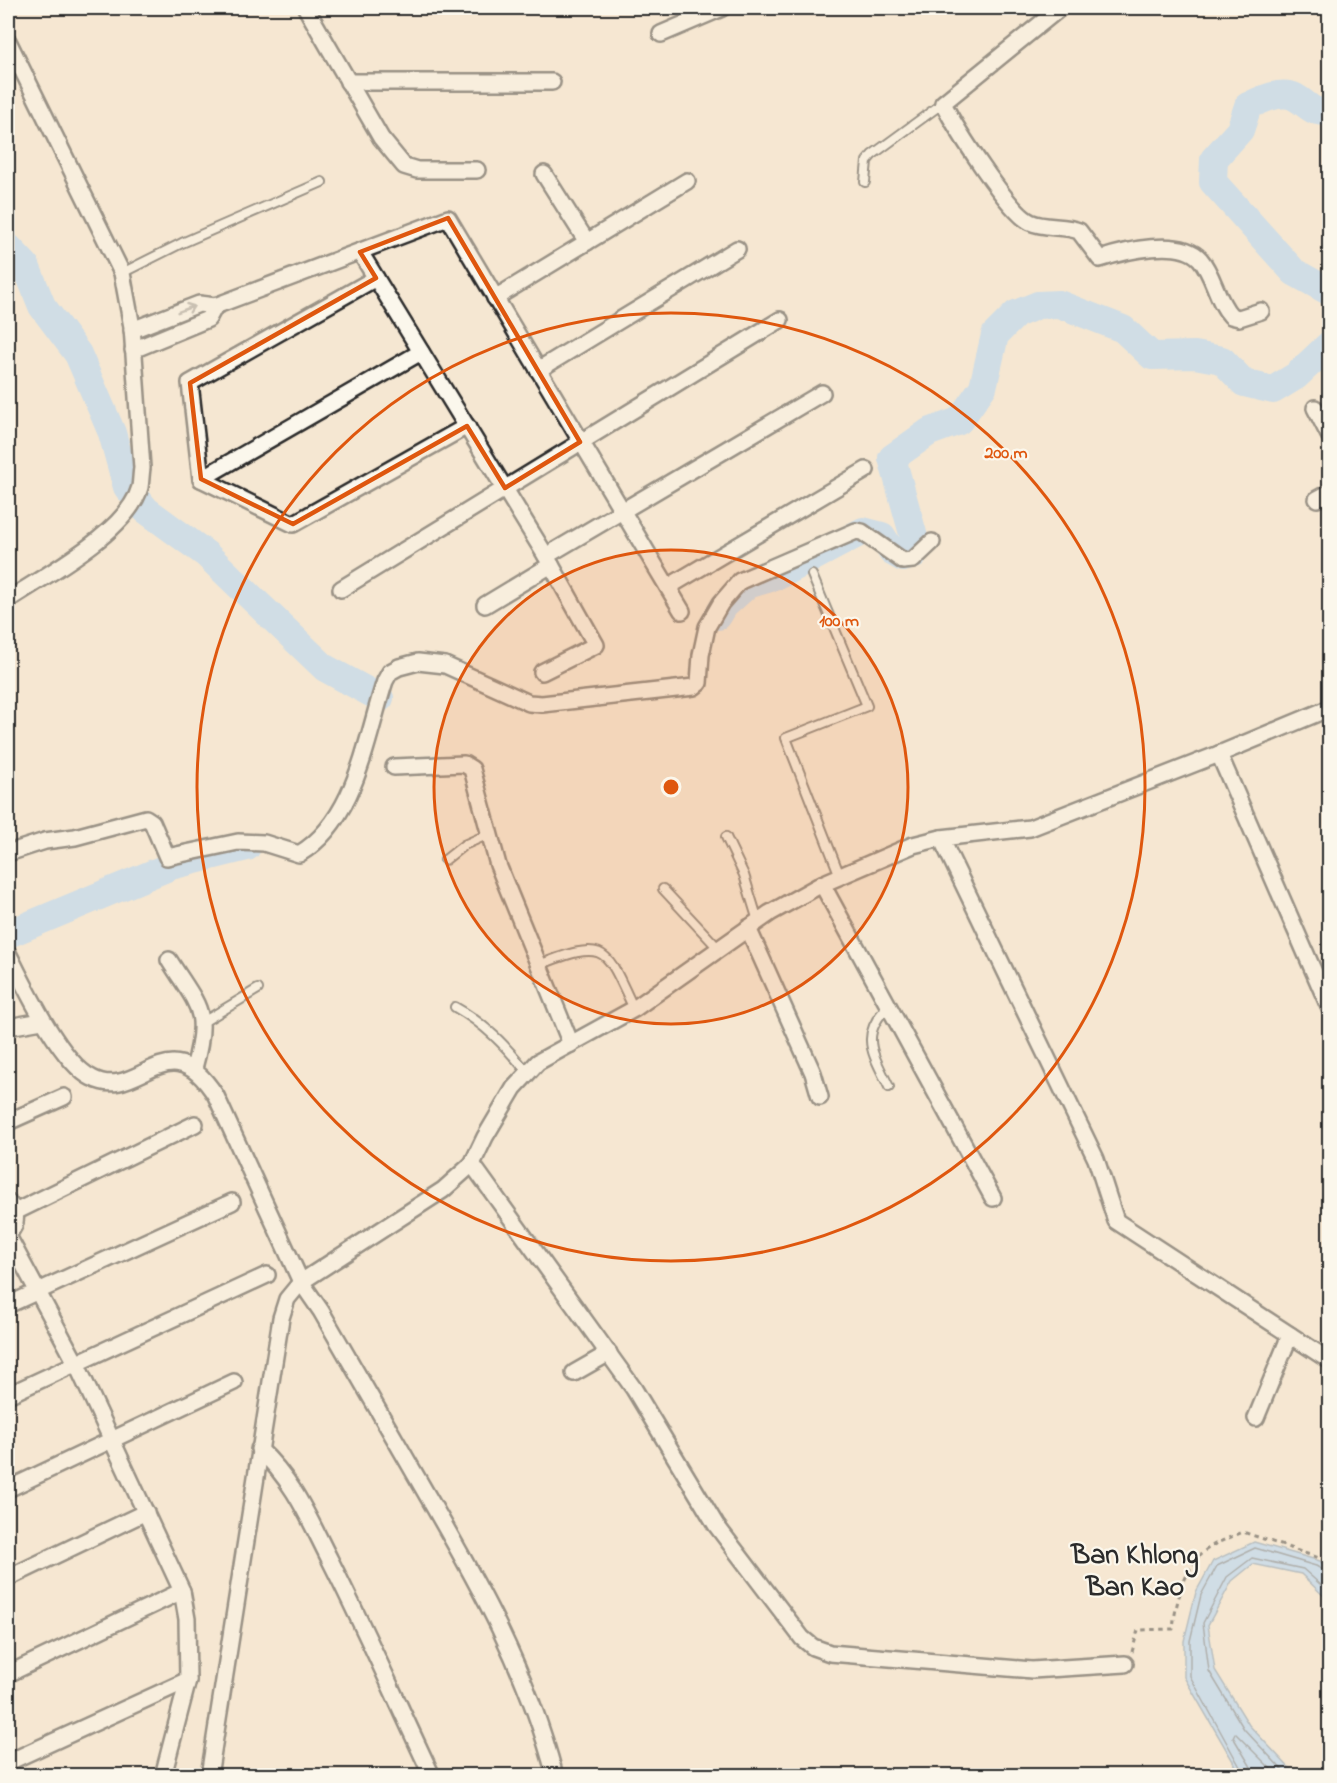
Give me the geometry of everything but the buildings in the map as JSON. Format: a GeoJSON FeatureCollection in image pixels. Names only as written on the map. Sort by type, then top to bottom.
{"type":"FeatureCollection","features":[{"type":"Feature","properties":{"kind":"street"},"geometry":{"type":"LineString","coordinates":[[306,8],[381,138],[404,166],[417,170],[477,170]]}},
{"type":"Feature","properties":{"kind":"street"},"geometry":{"type":"LineString","coordinates":[[661,34],[722,8]]}},
{"type":"Feature","properties":{"kind":"street"},"geometry":{"type":"LineString","coordinates":[[1060,8],[943,103],[967,146],[1016,211],[1029,222],[1079,231],[1100,259],[1131,249],[1181,249],[1191,252],[1200,259],[1231,316],[1239,318],[1261,311]]}},
{"type":"Feature","properties":{"kind":"street"},"geometry":{"type":"LineString","coordinates":[[8,40],[122,273],[132,330],[142,454],[140,488],[128,509],[96,540],[8,600]]}},
{"type":"Feature","properties":{"kind":"street"},"geometry":{"type":"LineString","coordinates":[[348,82],[552,82]]}},
{"type":"Feature","properties":{"kind":"street"},"geometry":{"type":"LineString","coordinates":[[544,174],[587,242]]}},
{"type":"Feature","properties":{"kind":"street"},"geometry":{"type":"LineString","coordinates":[[495,298],[687,181]]}},
{"type":"Feature","properties":{"kind":"street"},"geometry":{"type":"LineString","coordinates":[[132,330],[200,304],[214,306],[448,218],[682,611]]}},
{"type":"Feature","properties":{"kind":"street"},"geometry":{"type":"LineString","coordinates":[[538,370],[737,249]]}},
{"type":"Feature","properties":{"kind":"street"},"geometry":{"type":"LineString","coordinates":[[360,252],[549,560],[596,645],[542,672]]}},
{"type":"Feature","properties":{"kind":"street"},"geometry":{"type":"LineString","coordinates":[[201,480],[190,383],[376,278]]}},
{"type":"Feature","properties":{"kind":"street"},"geometry":{"type":"LineString","coordinates":[[133,350],[208,318],[214,306]]}},
{"type":"Feature","properties":{"kind":"street"},"geometry":{"type":"LineString","coordinates":[[340,589],[780,320]]}},
{"type":"Feature","properties":{"kind":"street"},"geometry":{"type":"LineString","coordinates":[[201,480],[421,352]]}},
{"type":"Feature","properties":{"kind":"street"},"geometry":{"type":"LineString","coordinates":[[485,605],[621,512],[822,393]]}},
{"type":"Feature","properties":{"kind":"street"},"geometry":{"type":"LineString","coordinates":[[1315,408],[1329,437]]}},
{"type":"Feature","properties":{"kind":"street"},"geometry":{"type":"LineString","coordinates":[[201,480],[293,524],[467,426]]}},
{"type":"Feature","properties":{"kind":"street"},"geometry":{"type":"LineString","coordinates":[[668,587],[866,470]]}},
{"type":"Feature","properties":{"kind":"street"},"geometry":{"type":"LineString","coordinates":[[8,853],[45,841],[75,837],[146,818],[152,822],[167,858],[238,842],[264,843],[298,854],[326,831],[343,804],[352,786],[385,681],[390,672],[399,667],[418,662],[445,665],[534,704],[694,687],[700,680],[701,655],[707,627],[721,603],[740,581],[856,531],[862,532],[903,561],[913,560],[932,542]]}},
{"type":"Feature","properties":{"kind":"street"},"geometry":{"type":"LineString","coordinates":[[209,1776],[281,1318],[286,1299],[301,1282],[443,1190],[472,1164],[485,1137],[527,1072],[571,1044],[634,1009],[718,948],[822,884],[913,845],[940,838],[1030,828],[1329,708]]}},
{"type":"Feature","properties":{"kind":"street"},"geometry":{"type":"LineString","coordinates":[[1219,754],[1329,1009]]}},
{"type":"Feature","properties":{"kind":"street"},"geometry":{"type":"LineString","coordinates":[[394,767],[469,765],[474,774],[498,865],[571,1044]]}},
{"type":"Feature","properties":{"kind":"street"},"geometry":{"type":"LineString","coordinates":[[940,838],[1091,1149],[1116,1221],[1329,1361]]}},
{"type":"Feature","properties":{"kind":"street"},"geometry":{"type":"LineString","coordinates":[[822,884],[993,1198]]}},
{"type":"Feature","properties":{"kind":"street"},"geometry":{"type":"LineString","coordinates":[[753,925],[813,1073],[820,1097]]}},
{"type":"Feature","properties":{"kind":"street"},"geometry":{"type":"LineString","coordinates":[[8,953],[42,1021],[77,1066],[89,1077],[101,1083],[116,1083],[172,1064],[183,1063],[194,1068],[216,1096],[301,1282],[326,1320],[463,1557],[523,1676],[542,1726],[555,1776]]}},
{"type":"Feature","properties":{"kind":"street"},"geometry":{"type":"LineString","coordinates":[[169,960],[201,1012],[202,1038],[194,1068]]}},
{"type":"Feature","properties":{"kind":"street"},"geometry":{"type":"LineString","coordinates":[[8,1027],[42,1021]]}},
{"type":"Feature","properties":{"kind":"street"},"geometry":{"type":"LineString","coordinates":[[8,1122],[64,1097]]}},
{"type":"Feature","properties":{"kind":"street"},"geometry":{"type":"LineString","coordinates":[[163,1776],[188,1680],[187,1619],[182,1591],[76,1363],[8,1235],[15,1225],[11,1207],[195,1124]]}},
{"type":"Feature","properties":{"kind":"street"},"geometry":{"type":"LineString","coordinates":[[472,1164],[634,1389],[716,1525],[802,1638],[813,1647],[830,1653],[1032,1670],[1125,1664]]}},
{"type":"Feature","properties":{"kind":"street"},"geometry":{"type":"LineString","coordinates":[[8,1305],[232,1202]]}},
{"type":"Feature","properties":{"kind":"street"},"geometry":{"type":"LineString","coordinates":[[8,1395],[267,1275]]}},
{"type":"Feature","properties":{"kind":"street"},"geometry":{"type":"LineString","coordinates":[[1256,1419],[1290,1335]]}},
{"type":"Feature","properties":{"kind":"street"},"geometry":{"type":"LineString","coordinates":[[574,1373],[609,1353]]}},
{"type":"Feature","properties":{"kind":"street"},"geometry":{"type":"LineString","coordinates":[[8,1489],[234,1382]]}},
{"type":"Feature","properties":{"kind":"street"},"geometry":{"type":"LineString","coordinates":[[259,1449],[279,1467],[292,1486],[343,1585],[432,1776]]}},
{"type":"Feature","properties":{"kind":"street"},"geometry":{"type":"LineString","coordinates":[[8,1578],[146,1512]]}},
{"type":"Feature","properties":{"kind":"street"},"geometry":{"type":"LineString","coordinates":[[8,1674],[182,1591]]}},
{"type":"Feature","properties":{"kind":"street"},"geometry":{"type":"LineString","coordinates":[[11,1761],[188,1680]]}},
{"type":"Feature","properties":{"kind":"lane"},"geometry":{"type":"LineString","coordinates":[[865,182],[867,161],[872,155],[943,103]]}},
{"type":"Feature","properties":{"kind":"lane"},"geometry":{"type":"LineString","coordinates":[[122,273],[182,243],[322,182]]}},
{"type":"Feature","properties":{"kind":"lane"},"geometry":{"type":"LineString","coordinates":[[812,575],[867,706],[786,738],[840,876]]}},
{"type":"Feature","properties":{"kind":"lane"},"geometry":{"type":"LineString","coordinates":[[445,860],[464,845],[489,834]]}},
{"type":"Feature","properties":{"kind":"lane"},"geometry":{"type":"LineString","coordinates":[[726,837],[744,875],[753,925]]}},
{"type":"Feature","properties":{"kind":"lane"},"geometry":{"type":"LineString","coordinates":[[663,889],[718,948]]}},
{"type":"Feature","properties":{"kind":"lane"},"geometry":{"type":"LineString","coordinates":[[538,965],[571,952],[599,951],[608,956],[634,1009]]}},
{"type":"Feature","properties":{"kind":"lane"},"geometry":{"type":"LineString","coordinates":[[203,1022],[258,989]]}},
{"type":"Feature","properties":{"kind":"lane"},"geometry":{"type":"LineString","coordinates":[[889,1005],[875,1020],[871,1042],[889,1087]]}},
{"type":"Feature","properties":{"kind":"lane"},"geometry":{"type":"LineString","coordinates":[[454,1007],[480,1021],[503,1042],[527,1072]]}},
{"type":"Feature","properties":{"kind":"path"},"geometry":{"type":"LineString","coordinates":[[1125,1664],[1135,1647],[1138,1630],[1173,1629],[1178,1601],[1199,1556],[1229,1538],[1244,1532],[1322,1559],[1329,1566]]}},
{"type":"Feature","properties":{"kind":"highlighted area"},"geometry":{"type":"Polygon","coordinates":[[[448,218],[580,442],[505,488],[467,426],[293,524],[201,479],[190,383],[376,278],[360,252],[448,218]]]}},
{"type":"Feature","properties":{"kind":"water"},"geometry":{"type":"Polygon","coordinates":[[[1254,1542],[1320,1561],[1329,1570],[1329,1601],[1301,1574],[1253,1564],[1232,1581],[1208,1625],[1215,1670],[1249,1725],[1296,1775],[1241,1775],[1184,1677],[1184,1641],[1196,1592],[1213,1561],[1254,1542]]]}},
{"type":"Feature","properties":{"kind":"waterway"},"geometry":{"type":"LineString","coordinates":[[1330,112],[1313,110],[1289,95],[1271,97],[1248,106],[1240,130],[1214,159],[1213,182],[1294,272],[1330,292]]}},
{"type":"Feature","properties":{"kind":"waterway"},"geometry":{"type":"LineString","coordinates":[[8,247],[26,266],[42,306],[78,354],[112,433],[127,487],[146,510],[206,554],[325,668],[380,698]]}},
{"type":"Feature","properties":{"kind":"waterway"},"geometry":{"type":"LineString","coordinates":[[718,616],[724,606],[747,585],[780,575],[863,531],[882,536],[892,552],[903,558],[914,555],[915,541],[892,458],[929,432],[959,421],[983,387],[995,335],[1016,314],[1038,305],[1059,304],[1123,329],[1152,356],[1195,355],[1222,360],[1244,383],[1273,390],[1296,376],[1330,344]]}},
{"type":"Feature","properties":{"kind":"waterway"},"geometry":{"type":"LineString","coordinates":[[8,934],[171,866],[247,847]]}},
{"type":"Feature","properties":{"kind":"district","name":"Ban Khlong Ban Kao"},"geometry":{"type":"Point","coordinates":[1135,1572]}}]}
